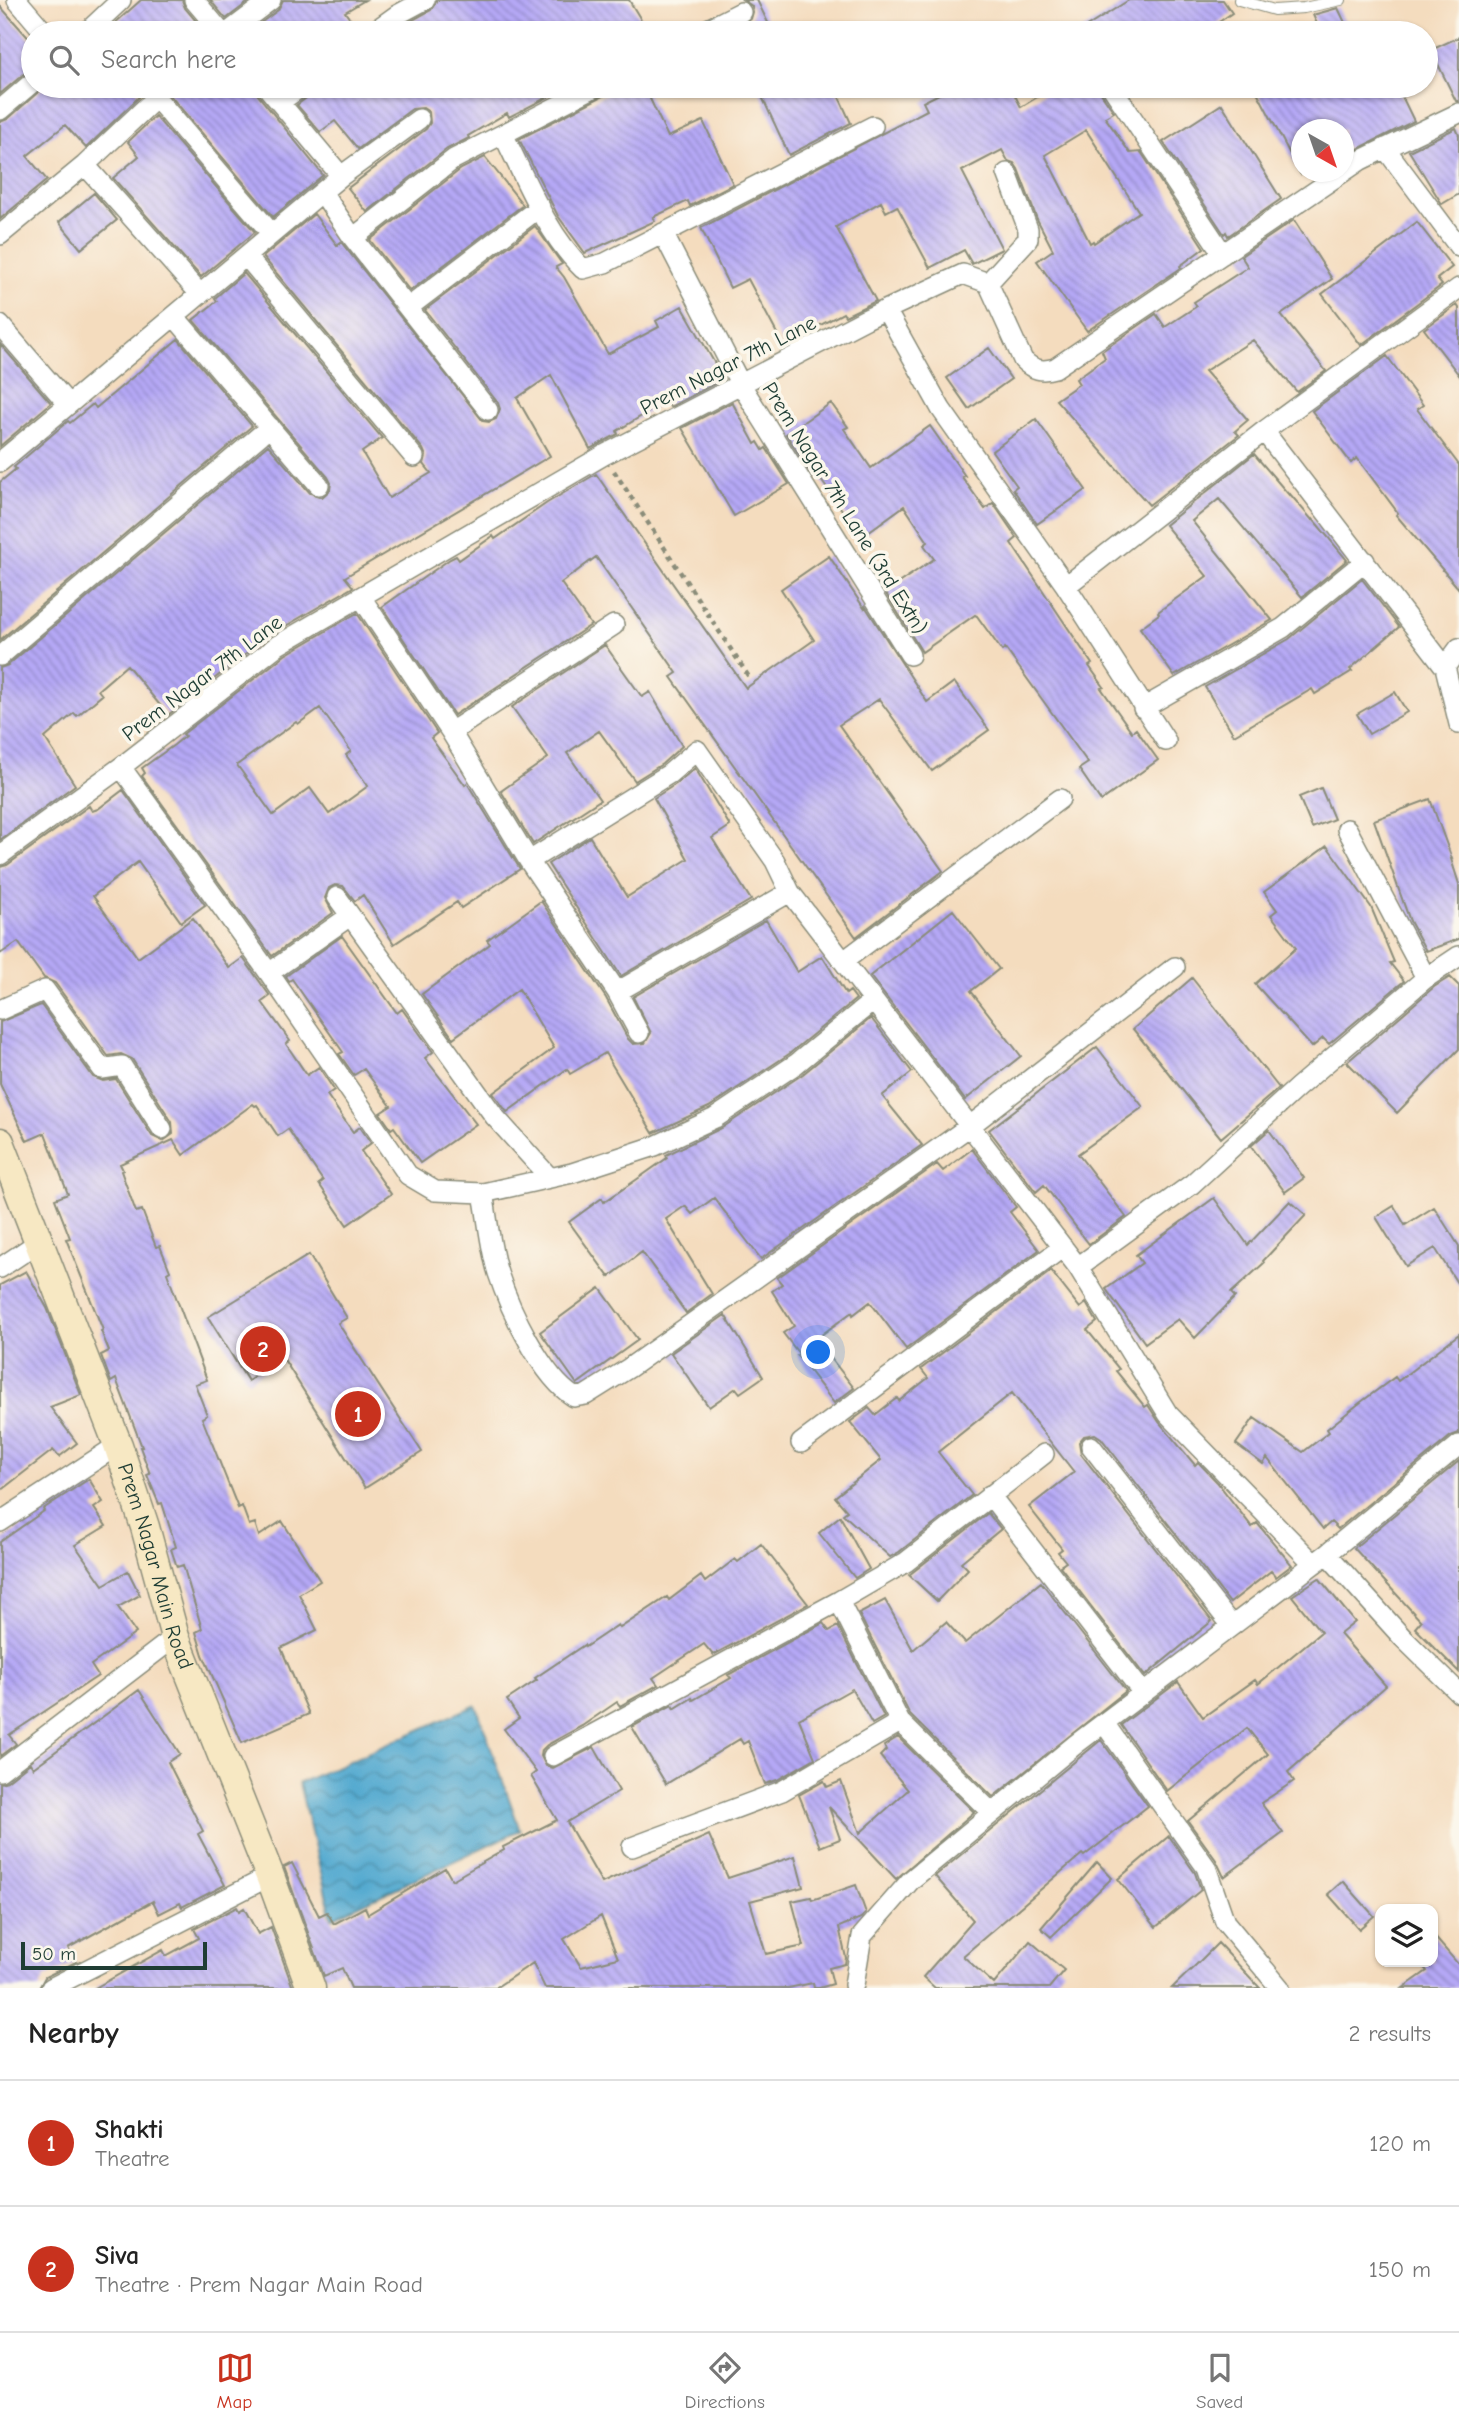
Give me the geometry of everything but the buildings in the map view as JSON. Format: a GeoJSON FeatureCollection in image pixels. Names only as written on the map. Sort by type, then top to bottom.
{"type":"FeatureCollection","features":[{"type":"Feature","properties":{"kind":"street"},"geometry":{"type":"LineString","coordinates":[[18,0],[35,21]]}},
{"type":"Feature","properties":{"kind":"street"},"geometry":{"type":"LineString","coordinates":[[102,21],[121,0]]}},
{"type":"Feature","properties":{"kind":"street"},"geometry":{"type":"LineString","coordinates":[[194,0],[213,21]]}},
{"type":"Feature","properties":{"kind":"street"},"geometry":{"type":"LineString","coordinates":[[241,21],[271,0]]}},
{"type":"Feature","properties":{"kind":"street"},"geometry":{"type":"LineString","coordinates":[[389,21],[425,0]]}},
{"type":"Feature","properties":{"kind":"street"},"geometry":{"type":"LineString","coordinates":[[723,21],[741,12]]}},
{"type":"Feature","properties":{"kind":"street"},"geometry":{"type":"LineString","coordinates":[[0,110],[21,92]]}},
{"type":"Feature","properties":{"kind":"street"},"geometry":{"type":"LineString","coordinates":[[0,235],[85,165],[146,98]]}},
{"type":"Feature","properties":{"kind":"street"},"geometry":{"type":"LineString","coordinates":[[156,98],[272,234]]}},
{"type":"Feature","properties":{"kind":"street"},"geometry":{"type":"LineString","coordinates":[[276,98],[341,176]]}},
{"type":"Feature","properties":{"kind":"street"},"geometry":{"type":"LineString","coordinates":[[280,103],[286,98]]}},
{"type":"Feature","properties":{"kind":"street"},"geometry":{"type":"LineString","coordinates":[[353,238],[454,159],[574,98]]}},
{"type":"Feature","properties":{"kind":"street"},"geometry":{"type":"LineString","coordinates":[[1119,98],[1223,254]]}},
{"type":"Feature","properties":{"kind":"street"},"geometry":{"type":"LineString","coordinates":[[1007,173],[1028,229],[1028,239],[988,283],[1023,360],[1043,372],[1055,368],[1360,160],[1459,113]]}},
{"type":"Feature","properties":{"kind":"street"},"geometry":{"type":"LineString","coordinates":[[0,460],[341,176],[419,120]]}},
{"type":"Feature","properties":{"kind":"street"},"geometry":{"type":"LineString","coordinates":[[503,134],[540,207],[569,256],[583,269],[605,263],[873,126]]}},
{"type":"Feature","properties":{"kind":"street"},"geometry":{"type":"LineString","coordinates":[[1385,148],[1459,247]]}},
{"type":"Feature","properties":{"kind":"street"},"geometry":{"type":"LineString","coordinates":[[85,165],[200,294]]}},
{"type":"Feature","properties":{"kind":"street"},"geometry":{"type":"LineString","coordinates":[[322,192],[353,238],[488,410]]}},
{"type":"Feature","properties":{"kind":"street"},"geometry":{"type":"LineString","coordinates":[[409,307],[540,207]]}},
{"type":"Feature","properties":{"kind":"street","name":"Prem Nagar 7th Lane (3rd Extn)"},"geometry":{"type":"LineString","coordinates":[[663,233],[741,385],[910,655]]}},
{"type":"Feature","properties":{"kind":"street"},"geometry":{"type":"LineString","coordinates":[[246,256],[414,457]]}},
{"type":"Feature","properties":{"kind":"street","name":"Prem Nagar 7th Lane"},"geometry":{"type":"LineString","coordinates":[[0,855],[121,767],[278,645],[604,455],[886,310],[963,274],[988,283]]}},
{"type":"Feature","properties":{"kind":"street"},"geometry":{"type":"LineString","coordinates":[[1066,586],[1264,431],[1459,288]]}},
{"type":"Feature","properties":{"kind":"street"},"geometry":{"type":"LineString","coordinates":[[886,310],[942,409],[1066,586],[1166,741]]}},
{"type":"Feature","properties":{"kind":"street"},"geometry":{"type":"LineString","coordinates":[[174,316],[319,485]]}},
{"type":"Feature","properties":{"kind":"street"},"geometry":{"type":"LineString","coordinates":[[0,325],[68,404]]}},
{"type":"Feature","properties":{"kind":"street"},"geometry":{"type":"LineString","coordinates":[[0,656],[270,427]]}},
{"type":"Feature","properties":{"kind":"street"},"geometry":{"type":"LineString","coordinates":[[1264,431],[1445,667],[1459,724]]}},
{"type":"Feature","properties":{"kind":"street"},"geometry":{"type":"LineString","coordinates":[[1143,708],[1283,628],[1365,561]]}},
{"type":"Feature","properties":{"kind":"street"},"geometry":{"type":"LineString","coordinates":[[361,597],[451,732],[529,861],[617,992],[639,1033]]}},
{"type":"Feature","properties":{"kind":"street"},"geometry":{"type":"LineString","coordinates":[[451,732],[614,625]]}},
{"type":"Feature","properties":{"kind":"street"},"geometry":{"type":"LineString","coordinates":[[1445,667],[1459,648]]}},
{"type":"Feature","properties":{"kind":"street"},"geometry":{"type":"LineString","coordinates":[[529,861],[669,774],[697,750],[775,861],[790,892],[845,960],[873,1001],[1078,1267],[1168,1414],[1459,1693]]}},
{"type":"Feature","properties":{"kind":"street"},"geometry":{"type":"LineString","coordinates":[[121,767],[269,973],[408,1175],[435,1191],[483,1193],[572,1173],[655,1146],[715,1118],[796,1064],[873,1001]]}},
{"type":"Feature","properties":{"kind":"street"},"geometry":{"type":"LineString","coordinates":[[845,960],[1060,799]]}},
{"type":"Feature","properties":{"kind":"street"},"geometry":{"type":"LineString","coordinates":[[1347,829],[1426,978]]}},
{"type":"Feature","properties":{"kind":"street"},"geometry":{"type":"LineString","coordinates":[[617,992],[790,892]]}},
{"type":"Feature","properties":{"kind":"street"},"geometry":{"type":"LineString","coordinates":[[337,897],[495,1117],[550,1178]]}},
{"type":"Feature","properties":{"kind":"street"},"geometry":{"type":"LineString","coordinates":[[269,973],[350,916]]}},
{"type":"Feature","properties":{"kind":"street"},"geometry":{"type":"LineString","coordinates":[[1078,1267],[1192,1184],[1298,1087],[1426,978],[1459,956]]}},
{"type":"Feature","properties":{"kind":"street"},"geometry":{"type":"LineString","coordinates":[[483,1193],[497,1271],[514,1313],[561,1389],[574,1397],[586,1395],[629,1368],[971,1126],[1175,967]]}},
{"type":"Feature","properties":{"kind":"street"},"geometry":{"type":"LineString","coordinates":[[0,1010],[45,990],[102,1069],[122,1066],[162,1129]]}},
{"type":"Feature","properties":{"kind":"street","name":"Prem Nagar Main Road"},"geometry":{"type":"LineString","coordinates":[[0,1142],[118,1445],[145,1527],[175,1637],[270,1876],[311,1988]]}},
{"type":"Feature","properties":{"kind":"street"},"geometry":{"type":"LineString","coordinates":[[0,1268],[39,1242]]}},
{"type":"Feature","properties":{"kind":"street"},"geometry":{"type":"LineString","coordinates":[[802,1443],[1063,1247]]}},
{"type":"Feature","properties":{"kind":"street"},"geometry":{"type":"LineString","coordinates":[[0,1522],[118,1445]]}},
{"type":"Feature","properties":{"kind":"street"},"geometry":{"type":"LineString","coordinates":[[853,1987],[862,1936],[911,1880],[1104,1723],[1320,1559],[1459,1445]]}},
{"type":"Feature","properties":{"kind":"street"},"geometry":{"type":"LineString","coordinates":[[1091,1446],[1231,1626]]}},
{"type":"Feature","properties":{"kind":"street"},"geometry":{"type":"LineString","coordinates":[[553,1756],[906,1562],[1044,1454]]}},
{"type":"Feature","properties":{"kind":"street"},"geometry":{"type":"LineString","coordinates":[[990,1495],[1143,1693]]}},
{"type":"Feature","properties":{"kind":"street"},"geometry":{"type":"LineString","coordinates":[[839,1601],[900,1723],[992,1813]]}},
{"type":"Feature","properties":{"kind":"street"},"geometry":{"type":"LineString","coordinates":[[0,1771],[175,1637]]}},
{"type":"Feature","properties":{"kind":"street"},"geometry":{"type":"LineString","coordinates":[[632,1846],[782,1791],[900,1723]]}},
{"type":"Feature","properties":{"kind":"street"},"geometry":{"type":"LineString","coordinates":[[1104,1723],[1206,1867],[1225,1922],[1280,1988]]}},
{"type":"Feature","properties":{"kind":"street"},"geometry":{"type":"LineString","coordinates":[[51,1988],[270,1876]]}},
{"type":"Feature","properties":{"kind":"lane"},"geometry":{"type":"LineString","coordinates":[[1239,0],[1274,10],[1304,8],[1341,0]]}},
{"type":"Feature","properties":{"kind":"path"},"geometry":{"type":"LineString","coordinates":[[604,455],[751,680]]}},
{"type":"Feature","properties":{"kind":"water"},"geometry":{"type":"Polygon","coordinates":[[[476,1705],[520,1830],[332,1918],[299,1783],[476,1705]]]}},
{"type":"Feature","properties":{"kind":"place","name":"Siva"},"geometry":{"type":"Point","coordinates":[263,1349]}},
{"type":"Feature","properties":{"kind":"place","name":"Shakti"},"geometry":{"type":"Point","coordinates":[358,1414]}}]}
